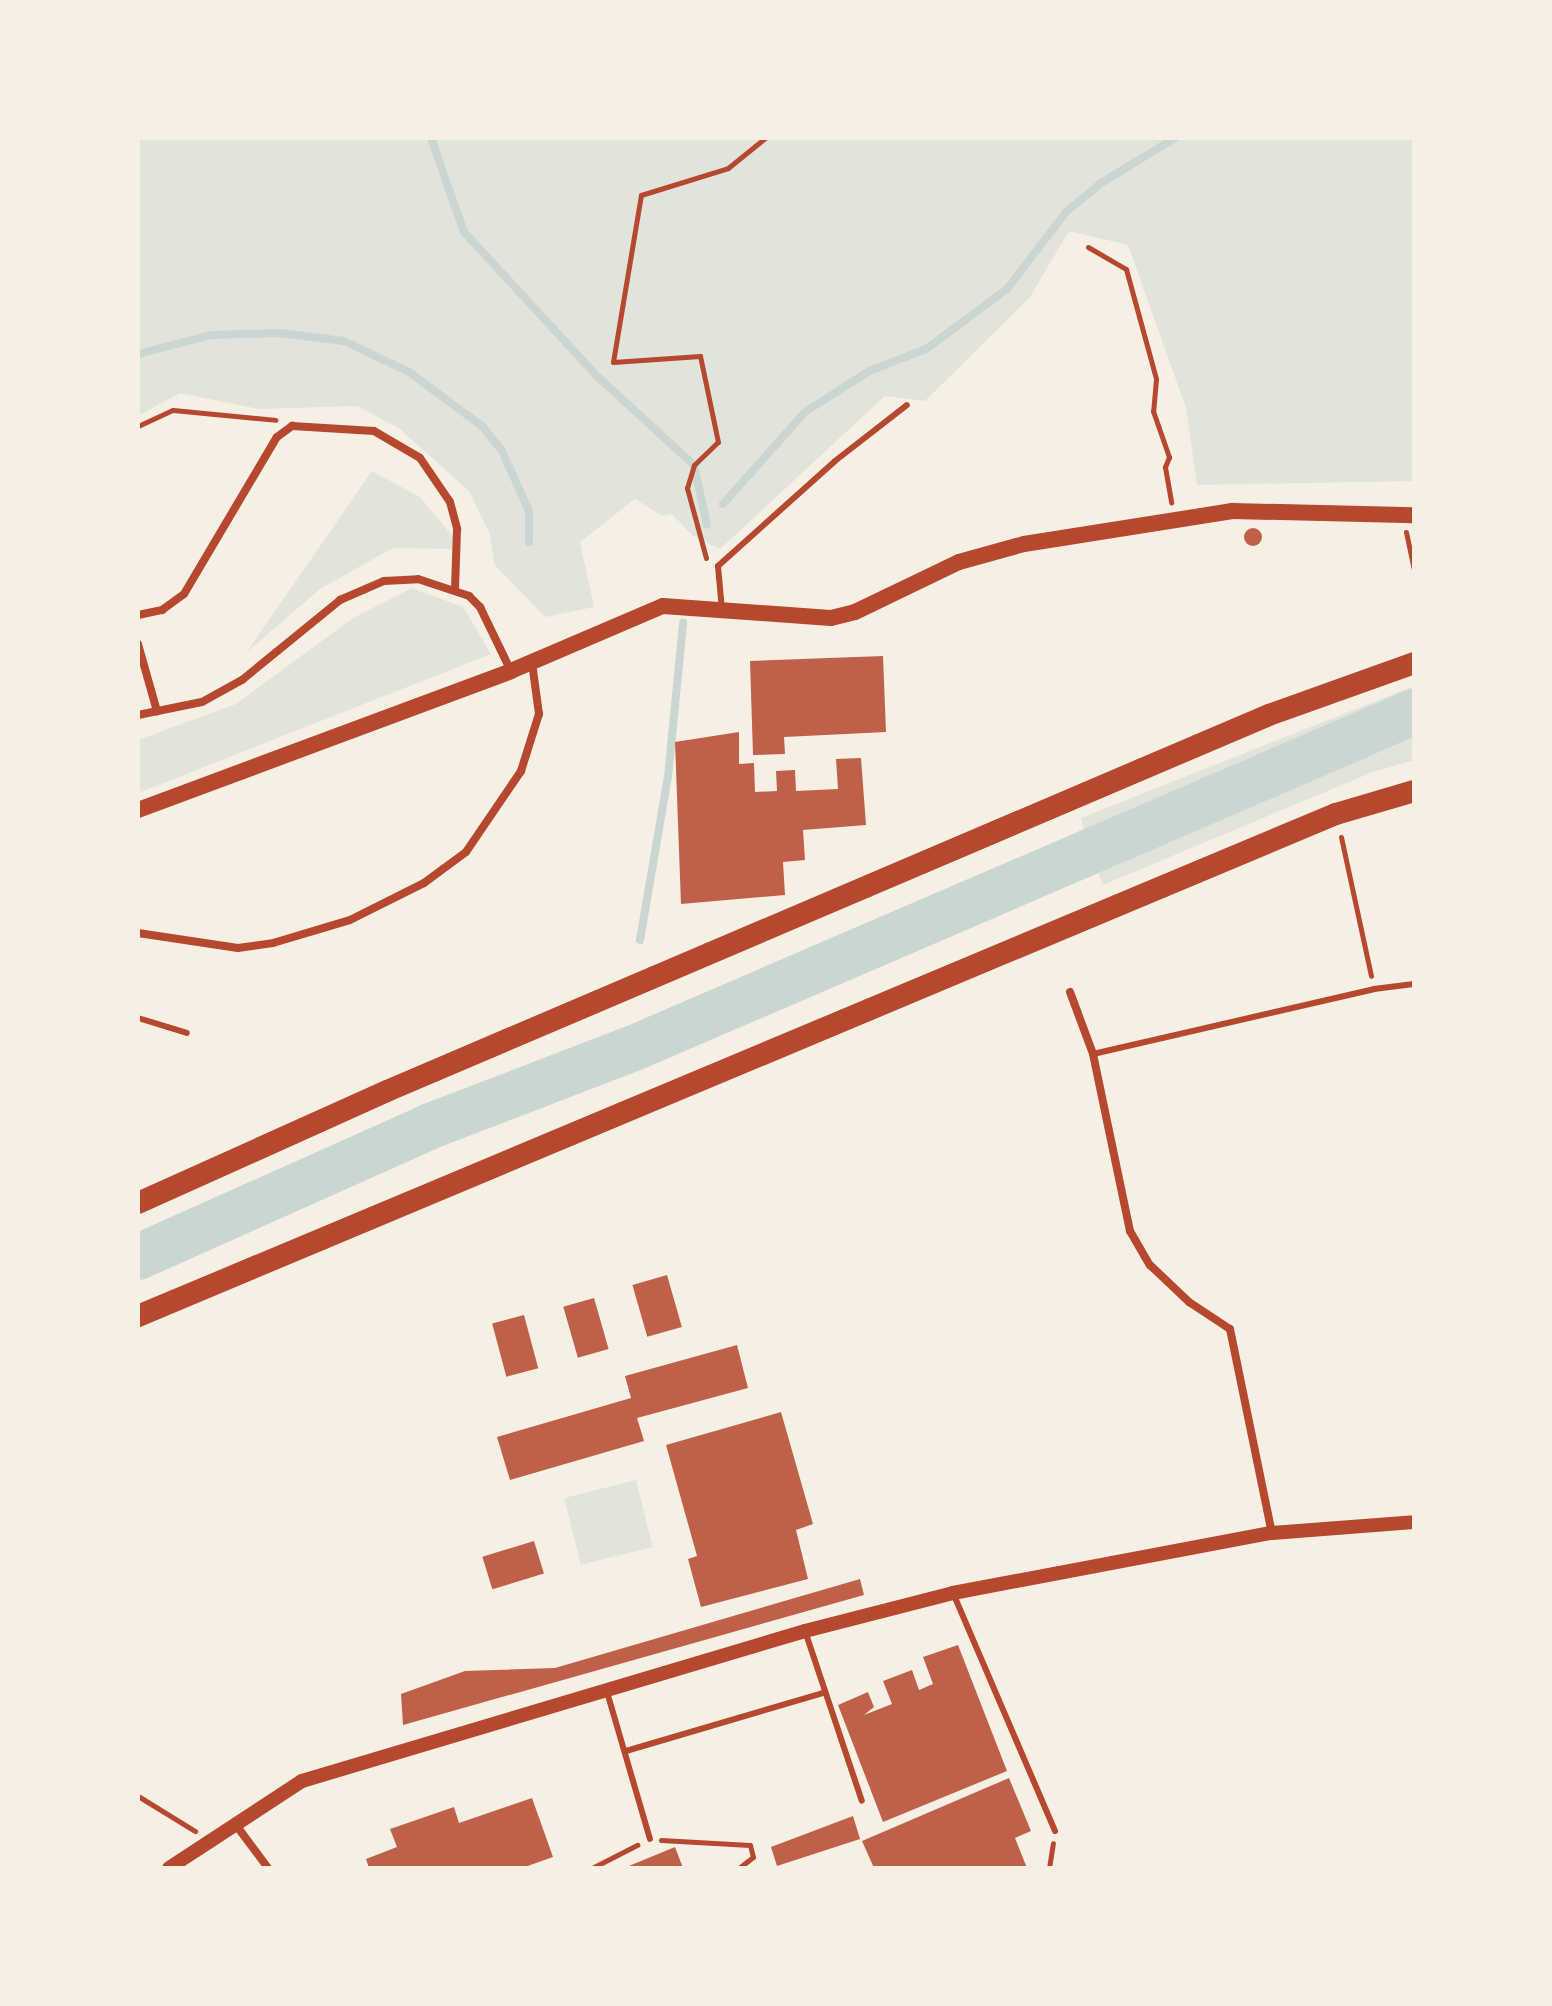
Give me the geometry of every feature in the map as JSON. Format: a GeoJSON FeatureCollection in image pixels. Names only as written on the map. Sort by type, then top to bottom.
{"type":"FeatureCollection","features":[{"type":"Feature","properties":{"kind":"highway"},"geometry":{"type":"LineString","coordinates":[[138,1203],[387,1091],[1269,715],[1414,663]]}},
{"type":"Feature","properties":{"kind":"highway"},"geometry":{"type":"LineString","coordinates":[[138,1316],[1336,814],[1414,791]]}},
{"type":"Feature","properties":{"kind":"main road"},"geometry":{"type":"LineString","coordinates":[[138,810],[532,663],[663,606],[831,618],[991,551],[1272,509],[1414,515]]}},
{"type":"Feature","properties":{"kind":"street"},"geometry":{"type":"LineString","coordinates":[[138,615],[162,610],[184,594],[277,437],[292,426],[374,431],[420,458],[450,502],[457,529],[455,590]]}},
{"type":"Feature","properties":{"kind":"street"},"geometry":{"type":"LineString","coordinates":[[138,715],[202,702],[242,680],[362,588],[418,579],[455,590],[480,607],[511,671]]}},
{"type":"Feature","properties":{"kind":"street"},"geometry":{"type":"LineString","coordinates":[[138,644],[157,711]]}},
{"type":"Feature","properties":{"kind":"street"},"geometry":{"type":"LineString","coordinates":[[138,933],[238,948],[273,943],[350,920],[424,883],[466,852],[521,771],[539,714],[532,663]]}},
{"type":"Feature","properties":{"kind":"street"},"geometry":{"type":"LineString","coordinates":[[1070,992],[1093,1054],[1130,1231],[1150,1265],[1189,1302],[1230,1329],[1272,1533]]}},
{"type":"Feature","properties":{"kind":"street"},"geometry":{"type":"LineString","coordinates":[[169,1868],[302,1781],[805,1631],[953,1593],[1272,1533],[1414,1524]]}},
{"type":"Feature","properties":{"kind":"street"},"geometry":{"type":"LineString","coordinates":[[236,1825],[268,1868]]}},
{"type":"Feature","properties":{"kind":"lane"},"geometry":{"type":"LineString","coordinates":[[722,610],[718,566],[835,461],[907,405]]}},
{"type":"Feature","properties":{"kind":"lane"},"geometry":{"type":"LineString","coordinates":[[1093,1054],[1374,989],[1414,984]]}},
{"type":"Feature","properties":{"kind":"lane"},"geometry":{"type":"LineString","coordinates":[[138,1018],[187,1033]]}},
{"type":"Feature","properties":{"kind":"lane"},"geometry":{"type":"LineString","coordinates":[[953,1593],[1055,1831]]}},
{"type":"Feature","properties":{"kind":"lane"},"geometry":{"type":"LineString","coordinates":[[805,1631],[823,1693],[862,1801]]}},
{"type":"Feature","properties":{"kind":"lane"},"geometry":{"type":"LineString","coordinates":[[605,1689],[650,1839]]}},
{"type":"Feature","properties":{"kind":"lane"},"geometry":{"type":"LineString","coordinates":[[626,1751],[823,1693]]}},
{"type":"Feature","properties":{"kind":"path"},"geometry":{"type":"LineString","coordinates":[[709,567],[687,488],[694,465],[718,442],[700,356],[613,362],[641,195],[728,168],[765,138]]}},
{"type":"Feature","properties":{"kind":"path"},"geometry":{"type":"LineString","coordinates":[[1088,247],[1126,269],[1156,379],[1153,411],[1169,457],[1165,467],[1174,523]]}},
{"type":"Feature","properties":{"kind":"path"},"geometry":{"type":"LineString","coordinates":[[138,426],[173,410],[243,414],[292,426]]}},
{"type":"Feature","properties":{"kind":"path"},"geometry":{"type":"LineString","coordinates":[[1406,540],[1414,570]]}},
{"type":"Feature","properties":{"kind":"path"},"geometry":{"type":"LineString","coordinates":[[1336,814],[1374,989]]}},
{"type":"Feature","properties":{"kind":"path"},"geometry":{"type":"LineString","coordinates":[[138,1796],[214,1840]]}},
{"type":"Feature","properties":{"kind":"path"},"geometry":{"type":"LineString","coordinates":[[1049,1868],[1055,1831]]}},
{"type":"Feature","properties":{"kind":"path"},"geometry":{"type":"LineString","coordinates":[[592,1868],[650,1839],[750,1845],[753,1857],[739,1868]]}},
{"type":"Feature","properties":{"kind":"shaded area"},"geometry":{"type":"Polygon","coordinates":[[[138,138],[1414,138],[1414,481],[1197,485],[1186,408],[1128,245],[1069,231],[1030,297],[925,401],[885,396],[720,549],[692,535],[672,514],[662,516],[635,499],[580,542],[594,607],[545,617],[494,564],[490,534],[469,491],[400,429],[357,406],[259,409],[180,393],[138,416],[138,138]]]}},
{"type":"Feature","properties":{"kind":"shaded area"},"geometry":{"type":"Polygon","coordinates":[[[372,471],[420,497],[455,539],[455,549],[393,548],[320,589],[246,653],[372,471]]]}},
{"type":"Feature","properties":{"kind":"shaded area"},"geometry":{"type":"Polygon","coordinates":[[[412,588],[463,607],[491,654],[138,793],[138,740],[236,704],[353,618],[412,588]]]}},
{"type":"Feature","properties":{"kind":"shaded area"},"geometry":{"type":"Polygon","coordinates":[[[1414,686],[1414,703],[1088,845],[1081,818],[1414,686]]]}},
{"type":"Feature","properties":{"kind":"shaded area"},"geometry":{"type":"Polygon","coordinates":[[[1414,738],[1414,760],[1373,772],[1103,885],[1096,867],[1414,738]]]}},
{"type":"Feature","properties":{"kind":"shaded area"},"geometry":{"type":"Polygon","coordinates":[[[636,1480],[653,1547],[581,1565],[564,1498],[636,1480]]]}},
{"type":"Feature","properties":{"kind":"building"},"geometry":{"type":"Polygon","coordinates":[[[1249,528],[1257,528],[1262,537],[1260,544],[1249,546],[1244,541],[1244,533],[1249,528]]]}},
{"type":"Feature","properties":{"kind":"building"},"geometry":{"type":"Polygon","coordinates":[[[883,656],[886,732],[784,737],[785,754],[753,755],[750,661],[883,656]]]}},
{"type":"Feature","properties":{"kind":"building"},"geometry":{"type":"Polygon","coordinates":[[[739,732],[739,764],[754,763],[755,792],[777,791],[776,771],[795,770],[796,791],[838,789],[836,759],[861,758],[866,825],[803,830],[805,860],[783,862],[785,895],[681,904],[675,742],[739,732]]]}},
{"type":"Feature","properties":{"kind":"building"},"geometry":{"type":"Polygon","coordinates":[[[667,1275],[682,1327],[647,1337],[632,1285],[667,1275]]]}},
{"type":"Feature","properties":{"kind":"building"},"geometry":{"type":"Polygon","coordinates":[[[594,1298],[609,1349],[578,1358],[563,1307],[594,1298]]]}},
{"type":"Feature","properties":{"kind":"building"},"geometry":{"type":"Polygon","coordinates":[[[524,1315],[538,1368],[506,1377],[492,1324],[524,1315]]]}},
{"type":"Feature","properties":{"kind":"building"},"geometry":{"type":"Polygon","coordinates":[[[737,1345],[748,1388],[637,1418],[644,1441],[510,1480],[497,1437],[631,1398],[625,1376],[737,1345]]]}},
{"type":"Feature","properties":{"kind":"building"},"geometry":{"type":"Polygon","coordinates":[[[781,1412],[813,1524],[796,1530],[808,1579],[701,1607],[688,1559],[697,1556],[666,1445],[781,1412]]]}},
{"type":"Feature","properties":{"kind":"building"},"geometry":{"type":"Polygon","coordinates":[[[534,1541],[544,1574],[492,1589],[482,1557],[534,1541]]]}},
{"type":"Feature","properties":{"kind":"building"},"geometry":{"type":"Polygon","coordinates":[[[860,1579],[864,1595],[403,1725],[401,1694],[465,1671],[555,1668],[860,1579]]]}},
{"type":"Feature","properties":{"kind":"building"},"geometry":{"type":"Polygon","coordinates":[[[958,1645],[1007,1771],[883,1822],[838,1705],[868,1692],[874,1707],[864,1715],[892,1704],[883,1681],[912,1670],[919,1690],[933,1684],[923,1657],[958,1645]]]}},
{"type":"Feature","properties":{"kind":"building"},"geometry":{"type":"Polygon","coordinates":[[[1009,1778],[1031,1831],[1015,1838],[1027,1868],[874,1868],[862,1841],[1009,1778]]]}},
{"type":"Feature","properties":{"kind":"building"},"geometry":{"type":"Polygon","coordinates":[[[532,1798],[553,1857],[522,1868],[369,1868],[366,1859],[397,1847],[390,1829],[454,1807],[459,1823],[532,1798]]]}},
{"type":"Feature","properties":{"kind":"building"},"geometry":{"type":"Polygon","coordinates":[[[853,1816],[860,1839],[777,1866],[771,1847],[853,1816]]]}},
{"type":"Feature","properties":{"kind":"building"},"geometry":{"type":"Polygon","coordinates":[[[675,1847],[683,1868],[624,1868],[675,1847]]]}},
{"type":"Feature","properties":{"kind":"waterway"},"geometry":{"type":"LineString","coordinates":[[431,138],[464,232],[598,377],[694,465],[707,525]]}},
{"type":"Feature","properties":{"kind":"waterway"},"geometry":{"type":"LineString","coordinates":[[723,504],[805,412],[869,371],[926,349],[1008,288],[1066,212],[1101,183],[1175,138]]}},
{"type":"Feature","properties":{"kind":"waterway"},"geometry":{"type":"LineString","coordinates":[[138,354],[211,335],[280,333],[344,341],[409,372],[482,426],[502,451],[529,511],[529,542]]}},
{"type":"Feature","properties":{"kind":"waterway"},"geometry":{"type":"LineString","coordinates":[[640,940],[668,777],[683,623]]}},
{"type":"Feature","properties":{"kind":"waterway"},"geometry":{"type":"LineString","coordinates":[[138,1257],[428,1127],[634,1048],[1414,712]]}}]}
